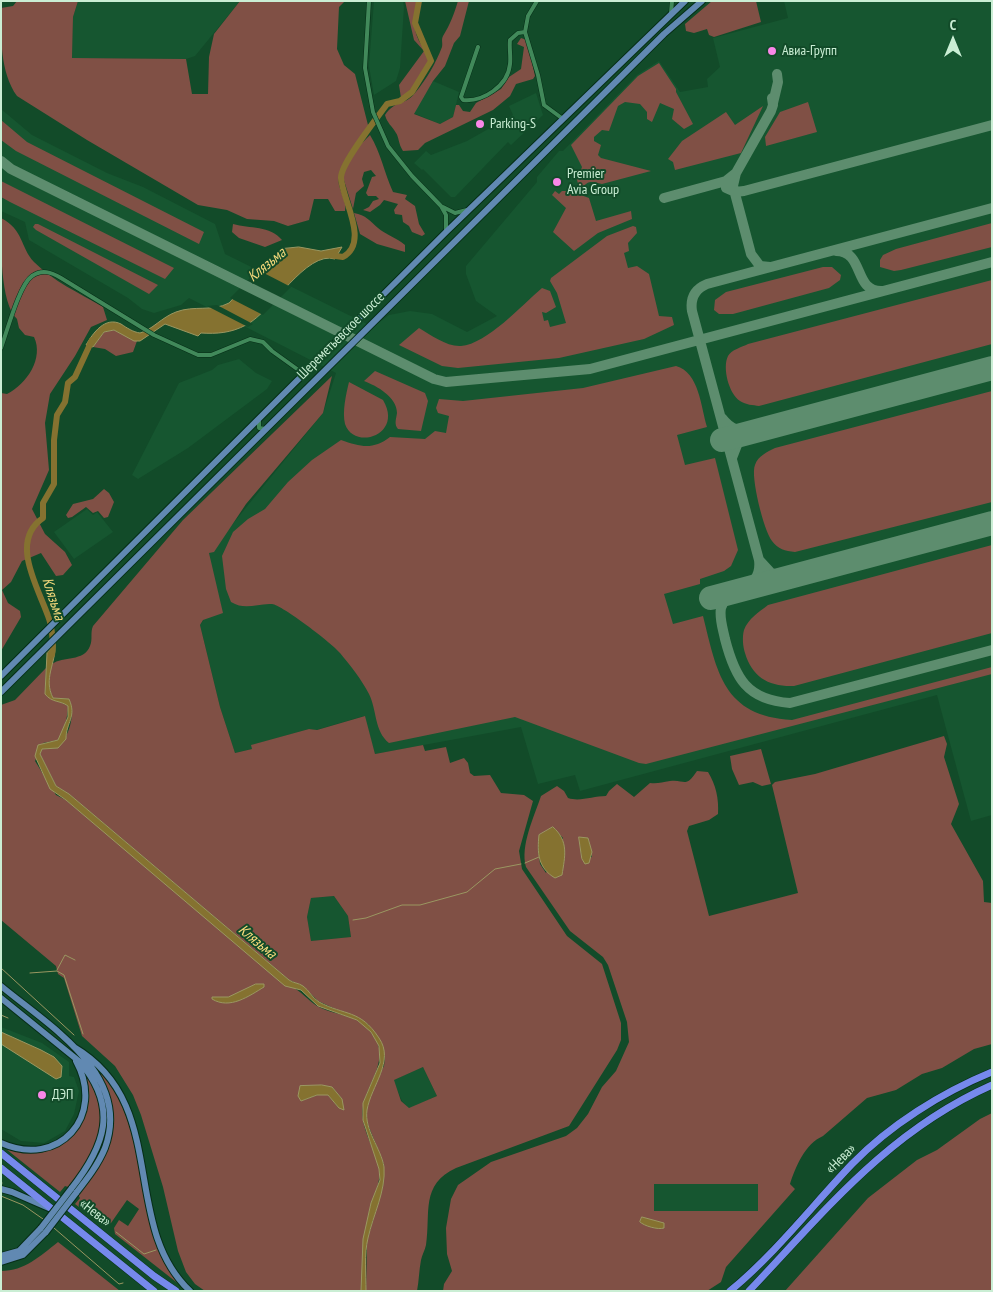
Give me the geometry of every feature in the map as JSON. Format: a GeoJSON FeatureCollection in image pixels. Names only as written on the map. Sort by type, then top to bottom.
{"type":"FeatureCollection","features":[{"type":"Feature","properties":{"kind":"highway","name":"«Нева»"},"geometry":{"type":"LineString","coordinates":[[730,1291],[854,1163],[881,1138],[911,1116],[947,1094],[992,1072]]}},
{"type":"Feature","properties":{"kind":"highway","name":"«Нева»"},"geometry":{"type":"LineString","coordinates":[[749,1291],[861,1172],[888,1148],[951,1105],[992,1085]]}},
{"type":"Feature","properties":{"kind":"highway","name":"«Нева»"},"geometry":{"type":"LineString","coordinates":[[1,1153],[176,1291]]}},
{"type":"Feature","properties":{"kind":"highway","name":"«Нева»"},"geometry":{"type":"LineString","coordinates":[[1,1168],[154,1291]]}},
{"type":"Feature","properties":{"kind":"main road","name":"Шереметьевское шоссе"},"geometry":{"type":"LineString","coordinates":[[1,676],[259,421],[446,232],[685,1]]}},
{"type":"Feature","properties":{"kind":"main road","name":"Шереметьевское шоссе"},"geometry":{"type":"LineString","coordinates":[[1,692],[664,34],[702,1]]}},
{"type":"Feature","properties":{"kind":"main road"},"geometry":{"type":"LineString","coordinates":[[1,986],[90,1064],[100,1079],[106,1095],[109,1121],[107,1139],[101,1157],[23,1256],[1,1262]]}},
{"type":"Feature","properties":{"kind":"main road"},"geometry":{"type":"LineString","coordinates":[[1,998],[73,1050],[97,1062],[121,1094],[137,1137],[160,1248],[177,1277],[190,1291]]}},
{"type":"Feature","properties":{"kind":"main road"},"geometry":{"type":"LineString","coordinates":[[1,1143],[25,1150],[38,1150],[58,1143],[75,1128],[85,1110],[86,1090],[82,1072],[73,1050]]}},
{"type":"Feature","properties":{"kind":"main road"},"geometry":{"type":"LineString","coordinates":[[1,1190],[12,1192],[52,1210]]}},
{"type":"Feature","properties":{"kind":"main road"},"geometry":{"type":"LineString","coordinates":[[1,1256],[19,1250],[43,1230]]}},
{"type":"Feature","properties":{"kind":"street"},"geometry":{"type":"LineString","coordinates":[[369,1],[364,68],[373,112],[381,133],[398,159],[441,206],[447,221],[446,232]]}},
{"type":"Feature","properties":{"kind":"street"},"geometry":{"type":"LineString","coordinates":[[537,1],[528,16],[526,32],[544,106],[563,119]]}},
{"type":"Feature","properties":{"kind":"street"},"geometry":{"type":"LineString","coordinates":[[671,13],[672,1]]}},
{"type":"Feature","properties":{"kind":"street"},"geometry":{"type":"LineString","coordinates":[[658,26],[662,25],[666,28],[664,34]]}},
{"type":"Feature","properties":{"kind":"street"},"geometry":{"type":"LineString","coordinates":[[478,47],[461,98],[462,100],[484,96],[501,86],[510,65],[510,40],[518,33],[526,32]]}},
{"type":"Feature","properties":{"kind":"street"},"geometry":{"type":"LineString","coordinates":[[441,206],[455,213],[470,209]]}},
{"type":"Feature","properties":{"kind":"street"},"geometry":{"type":"LineString","coordinates":[[1,348],[26,281],[31,276],[42,272],[61,278],[154,335],[198,355],[210,355],[250,339],[259,340],[305,375]]}},
{"type":"Feature","properties":{"kind":"street"},"geometry":{"type":"LineString","coordinates":[[259,421],[259,428],[263,430],[267,428]]}},
{"type":"Feature","properties":{"kind":"shaded area"},"geometry":{"type":"Polygon","coordinates":[[[17,1],[78,1],[73,17],[72,58],[186,59],[192,94],[208,94],[209,57],[214,34],[240,1],[345,1],[339,7],[337,49],[344,65],[355,74],[368,130],[353,147],[341,171],[339,185],[345,201],[345,211],[335,211],[328,199],[314,199],[309,220],[288,226],[274,221],[247,219],[227,210],[198,205],[87,140],[17,96],[11,87],[4,66],[1,8],[13,6],[17,1]]]}},
{"type":"Feature","properties":{"kind":"shaded area"},"geometry":{"type":"Polygon","coordinates":[[[78,1],[240,1],[195,56],[186,59],[72,58],[73,17],[78,1]]]}},
{"type":"Feature","properties":{"kind":"shaded area"},"geometry":{"type":"Polygon","coordinates":[[[374,1],[403,1],[404,7],[400,68],[396,81],[374,95],[369,66],[374,1]]]}},
{"type":"Feature","properties":{"kind":"shaded area"},"geometry":{"type":"Polygon","coordinates":[[[405,1],[418,1],[415,31],[427,54],[428,63],[413,86],[401,98],[399,85],[424,51],[414,40],[405,1]]]}},
{"type":"Feature","properties":{"kind":"shaded area"},"geometry":{"type":"Polygon","coordinates":[[[458,1],[469,1],[460,36],[454,43],[445,66],[433,81],[414,114],[440,124],[453,117],[456,105],[459,105],[463,111],[470,112],[476,103],[501,89],[509,77],[521,69],[524,47],[517,44],[521,38],[527,40],[535,76],[533,79],[516,84],[510,96],[493,110],[425,143],[418,150],[403,151],[397,135],[385,115],[397,104],[408,100],[427,77],[440,53],[442,37],[452,19],[458,1]]]}},
{"type":"Feature","properties":{"kind":"shaded area"},"geometry":{"type":"Polygon","coordinates":[[[712,1],[756,1],[761,22],[714,37],[709,35],[707,29],[694,33],[686,31],[685,24],[712,1]]]}},
{"type":"Feature","properties":{"kind":"shaded area"},"geometry":{"type":"Polygon","coordinates":[[[784,1],[992,1],[992,815],[971,821],[937,695],[580,791],[575,775],[538,784],[521,727],[375,754],[364,716],[316,730],[309,729],[252,745],[252,749],[235,753],[220,707],[200,625],[203,621],[211,569],[209,553],[323,413],[336,373],[189,298],[181,305],[154,313],[142,309],[128,298],[29,240],[25,222],[1,211],[1,109],[32,135],[107,173],[143,187],[215,224],[225,254],[373,327],[389,315],[410,311],[432,314],[467,332],[497,316],[476,301],[466,274],[466,266],[537,182],[537,177],[559,151],[563,151],[637,75],[659,61],[680,92],[708,87],[707,79],[720,67],[713,38],[788,18],[784,1]]]}},
{"type":"Feature","properties":{"kind":"shaded area"},"geometry":{"type":"Polygon","coordinates":[[[659,63],[676,89],[693,124],[684,129],[672,119],[674,109],[660,103],[652,122],[647,119],[647,112],[640,104],[625,102],[618,106],[609,131],[602,130],[594,137],[594,141],[601,145],[598,155],[601,158],[651,171],[602,184],[590,182],[583,187],[579,187],[577,180],[582,167],[571,145],[638,76],[659,63]]]}},
{"type":"Feature","properties":{"kind":"shaded area"},"geometry":{"type":"Polygon","coordinates":[[[433,81],[459,92],[453,117],[440,124],[413,113],[433,81]]]}},
{"type":"Feature","properties":{"kind":"shaded area"},"geometry":{"type":"Polygon","coordinates":[[[536,93],[543,115],[511,145],[508,142],[455,197],[451,197],[423,169],[414,163],[426,151],[431,155],[467,141],[513,115],[509,106],[536,93]]]}},
{"type":"Feature","properties":{"kind":"shaded area"},"geometry":{"type":"Polygon","coordinates":[[[808,102],[817,132],[766,146],[765,137],[780,112],[808,102]]]}},
{"type":"Feature","properties":{"kind":"shaded area"},"geometry":{"type":"Polygon","coordinates":[[[763,106],[741,153],[675,170],[673,162],[668,159],[682,141],[726,112],[735,125],[763,106]]]}},
{"type":"Feature","properties":{"kind":"shaded area"},"geometry":{"type":"Polygon","coordinates":[[[1,120],[27,142],[204,232],[199,244],[16,151],[1,140],[1,120]]]}},
{"type":"Feature","properties":{"kind":"shaded area"},"geometry":{"type":"Polygon","coordinates":[[[370,135],[393,192],[407,195],[405,199],[415,206],[419,224],[425,234],[422,236],[412,232],[409,226],[403,222],[402,215],[395,214],[394,210],[398,204],[384,200],[370,212],[363,210],[369,207],[373,201],[379,199],[376,196],[368,196],[366,193],[372,177],[376,176],[371,170],[364,172],[362,179],[364,186],[356,193],[353,209],[342,174],[359,146],[370,135]]]}},
{"type":"Feature","properties":{"kind":"shaded area"},"geometry":{"type":"Polygon","coordinates":[[[1,181],[174,268],[165,279],[10,202],[1,197],[1,181]]]}},
{"type":"Feature","properties":{"kind":"shaded area"},"geometry":{"type":"Polygon","coordinates":[[[555,191],[559,194],[562,191],[570,191],[589,198],[596,221],[631,211],[632,219],[598,233],[574,251],[553,232],[566,208],[552,195],[555,191]]]}},
{"type":"Feature","properties":{"kind":"shaded area"},"geometry":{"type":"Polygon","coordinates":[[[354,213],[365,217],[405,245],[405,252],[377,244],[360,234],[354,213]]]}},
{"type":"Feature","properties":{"kind":"shaded area"},"geometry":{"type":"Polygon","coordinates":[[[1,218],[18,233],[30,256],[41,269],[103,307],[107,320],[91,327],[50,394],[45,423],[49,470],[32,509],[45,534],[65,552],[72,565],[63,575],[56,576],[41,553],[22,561],[11,582],[2,590],[8,603],[20,611],[21,617],[1,651],[1,393],[7,394],[14,390],[27,377],[35,362],[37,345],[34,337],[25,335],[19,328],[17,319],[11,311],[7,300],[4,287],[1,218]]]}},
{"type":"Feature","properties":{"kind":"shaded area"},"geometry":{"type":"Polygon","coordinates":[[[992,223],[992,247],[901,270],[894,271],[880,267],[880,260],[883,255],[896,249],[992,223]]]}},
{"type":"Feature","properties":{"kind":"shaded area"},"geometry":{"type":"Polygon","coordinates":[[[35,224],[158,285],[149,294],[36,230],[33,227],[35,224]]]}},
{"type":"Feature","properties":{"kind":"shaded area"},"geometry":{"type":"Polygon","coordinates":[[[233,224],[266,230],[277,235],[282,240],[265,247],[239,238],[232,232],[233,224]]]}},
{"type":"Feature","properties":{"kind":"shaded area"},"geometry":{"type":"Polygon","coordinates":[[[633,226],[636,227],[637,233],[628,243],[629,251],[624,253],[628,268],[637,266],[649,274],[659,316],[672,317],[674,325],[644,339],[559,358],[458,368],[442,366],[399,345],[419,328],[450,345],[461,346],[471,344],[493,331],[542,288],[550,291],[556,307],[546,313],[542,312],[544,321],[548,320],[550,327],[566,323],[557,293],[550,281],[551,278],[607,236],[633,226]]]}},
{"type":"Feature","properties":{"kind":"shaded area"},"geometry":{"type":"Polygon","coordinates":[[[823,267],[832,267],[841,275],[840,280],[829,288],[733,314],[719,314],[714,310],[715,300],[726,292],[823,267]]]}},
{"type":"Feature","properties":{"kind":"shaded area"},"geometry":{"type":"Polygon","coordinates":[[[992,280],[992,344],[759,406],[740,401],[736,398],[730,387],[726,374],[728,356],[734,350],[748,344],[992,280]]]}},
{"type":"Feature","properties":{"kind":"shaded area"},"geometry":{"type":"Polygon","coordinates":[[[114,330],[137,341],[133,352],[116,356],[105,349],[93,347],[104,332],[114,330]]]}},
{"type":"Feature","properties":{"kind":"shaded area"},"geometry":{"type":"Polygon","coordinates":[[[239,359],[256,373],[272,381],[267,389],[188,448],[138,479],[132,475],[179,383],[212,370],[218,365],[239,359]]]}},
{"type":"Feature","properties":{"kind":"shaded area"},"geometry":{"type":"Polygon","coordinates":[[[676,366],[690,375],[701,400],[707,427],[677,435],[685,465],[715,458],[738,550],[731,566],[724,571],[700,579],[700,584],[664,594],[673,624],[703,616],[719,672],[727,688],[737,700],[751,710],[769,717],[792,720],[992,667],[992,674],[646,764],[515,717],[389,743],[378,726],[372,700],[366,689],[335,648],[278,606],[267,604],[242,606],[231,602],[226,589],[222,556],[233,532],[248,519],[265,509],[288,482],[312,460],[341,440],[372,446],[390,437],[425,439],[435,431],[446,433],[449,416],[438,413],[436,408],[439,399],[463,401],[583,388],[676,366]]]}},
{"type":"Feature","properties":{"kind":"shaded area"},"geometry":{"type":"Polygon","coordinates":[[[375,371],[425,393],[428,401],[421,431],[398,429],[394,402],[380,389],[364,381],[375,371]]]}},
{"type":"Feature","properties":{"kind":"shaded area"},"geometry":{"type":"Polygon","coordinates":[[[332,376],[323,413],[246,504],[214,552],[209,553],[223,613],[203,620],[200,625],[220,707],[235,753],[252,749],[251,745],[309,729],[317,730],[365,716],[375,754],[423,745],[425,751],[446,747],[450,763],[464,758],[468,763],[470,773],[474,776],[490,775],[501,793],[524,795],[533,801],[519,851],[522,869],[567,936],[602,964],[621,1023],[621,1040],[617,1050],[569,1126],[456,1168],[437,1183],[429,1200],[426,1245],[421,1260],[417,1291],[366,1291],[367,1240],[383,1186],[384,1165],[367,1122],[366,1111],[372,1088],[384,1066],[385,1057],[368,1024],[318,1001],[303,986],[289,980],[69,794],[56,786],[40,754],[42,749],[57,748],[65,738],[72,712],[69,699],[53,698],[51,694],[49,681],[52,664],[78,657],[87,651],[91,643],[93,626],[183,520],[332,376]],[[334,896],[311,898],[307,917],[311,941],[351,937],[348,916],[334,896]],[[423,1067],[394,1080],[401,1101],[409,1108],[437,1096],[423,1067]]]}},
{"type":"Feature","properties":{"kind":"shaded area"},"geometry":{"type":"Polygon","coordinates":[[[349,382],[383,400],[388,412],[387,422],[383,430],[375,435],[367,438],[358,437],[350,432],[345,424],[344,409],[349,382]]]}},
{"type":"Feature","properties":{"kind":"shaded area"},"geometry":{"type":"Polygon","coordinates":[[[992,391],[992,502],[795,552],[782,549],[772,541],[762,515],[754,480],[755,465],[763,455],[775,448],[992,391]]]}},
{"type":"Feature","properties":{"kind":"shaded area"},"geometry":{"type":"Polygon","coordinates":[[[104,489],[109,493],[114,502],[108,517],[104,518],[98,511],[93,513],[86,507],[68,518],[66,515],[73,504],[93,499],[104,489]]]}},
{"type":"Feature","properties":{"kind":"shaded area"},"geometry":{"type":"Polygon","coordinates":[[[87,509],[93,515],[97,512],[113,532],[74,559],[54,532],[87,509]]]}},
{"type":"Feature","properties":{"kind":"shaded area"},"geometry":{"type":"Polygon","coordinates":[[[992,545],[992,633],[794,686],[777,685],[763,679],[748,661],[743,645],[744,630],[751,619],[768,605],[992,545]]]}},
{"type":"Feature","properties":{"kind":"shaded area"},"geometry":{"type":"Polygon","coordinates":[[[46,668],[45,694],[68,706],[65,724],[60,737],[58,740],[43,743],[35,761],[56,795],[66,800],[290,986],[298,990],[317,1006],[358,1020],[365,1025],[377,1042],[379,1049],[378,1065],[362,1110],[365,1127],[380,1174],[369,1212],[361,1291],[205,1291],[195,1284],[186,1272],[178,1251],[163,1187],[133,1095],[115,1066],[82,1036],[64,978],[58,974],[56,966],[1,920],[1,705],[15,700],[46,668]],[[300,1086],[301,1101],[317,1095],[328,1095],[339,1108],[342,1099],[332,1087],[300,1086]]]}},
{"type":"Feature","properties":{"kind":"shaded area"},"geometry":{"type":"Polygon","coordinates":[[[944,736],[947,744],[944,757],[959,804],[951,824],[983,881],[984,902],[992,903],[992,1044],[974,1049],[942,1068],[922,1074],[896,1090],[867,1098],[811,1144],[802,1156],[792,1177],[790,1184],[795,1189],[726,1267],[721,1282],[707,1291],[443,1291],[444,1284],[452,1271],[447,1254],[446,1228],[451,1199],[458,1185],[491,1162],[566,1136],[577,1128],[588,1114],[602,1087],[616,1071],[629,1042],[627,1022],[608,965],[603,957],[570,931],[526,867],[526,841],[541,796],[557,786],[564,791],[568,798],[582,799],[606,796],[617,784],[634,797],[650,783],[687,782],[697,771],[708,772],[716,792],[718,814],[709,820],[689,826],[687,831],[709,916],[798,893],[772,785],[775,782],[815,774],[944,736]],[[553,827],[538,847],[540,864],[546,873],[563,838],[553,827]],[[580,838],[582,859],[592,857],[588,838],[580,838]],[[654,1184],[654,1211],[758,1211],[758,1184],[654,1184]]]}},
{"type":"Feature","properties":{"kind":"shaded area"},"geometry":{"type":"Polygon","coordinates":[[[761,749],[771,784],[762,786],[753,782],[739,785],[732,769],[730,756],[761,749]]]}},
{"type":"Feature","properties":{"kind":"shaded area"},"geometry":{"type":"Polygon","coordinates":[[[334,896],[348,916],[351,937],[311,941],[307,917],[311,898],[334,896]]]}},
{"type":"Feature","properties":{"kind":"shaded area"},"geometry":{"type":"Polygon","coordinates":[[[1,1027],[42,1043],[69,1062],[69,1076],[74,1077],[79,1091],[74,1114],[65,1131],[44,1143],[21,1141],[1,1129],[1,1027]]]}},
{"type":"Feature","properties":{"kind":"shaded area"},"geometry":{"type":"Polygon","coordinates":[[[91,1062],[112,1086],[125,1113],[134,1142],[152,1232],[163,1260],[180,1285],[115,1234],[114,1228],[119,1220],[128,1226],[139,1209],[127,1200],[111,1223],[104,1226],[75,1204],[80,1198],[78,1195],[107,1148],[108,1095],[102,1078],[91,1062]]]}},
{"type":"Feature","properties":{"kind":"shaded area"},"geometry":{"type":"Polygon","coordinates":[[[423,1067],[437,1096],[409,1109],[402,1101],[393,1080],[423,1067]]]}},
{"type":"Feature","properties":{"kind":"shaded area"},"geometry":{"type":"Polygon","coordinates":[[[84,1072],[90,1080],[98,1102],[99,1128],[96,1141],[85,1165],[68,1187],[65,1186],[60,1192],[6,1149],[25,1152],[42,1151],[58,1145],[70,1136],[80,1123],[86,1108],[88,1091],[84,1072]]]}},
{"type":"Feature","properties":{"kind":"shaded area"},"geometry":{"type":"Polygon","coordinates":[[[992,1113],[992,1291],[785,1291],[868,1198],[917,1160],[937,1150],[980,1119],[992,1113]]]}},
{"type":"Feature","properties":{"kind":"shaded area"},"geometry":{"type":"Polygon","coordinates":[[[654,1183],[758,1184],[758,1212],[654,1211],[654,1183]]]}},
{"type":"Feature","properties":{"kind":"shaded area"},"geometry":{"type":"Polygon","coordinates":[[[58,1242],[120,1291],[1,1291],[1,1271],[25,1266],[58,1242]]]}},
{"type":"Feature","properties":{"kind":"water"},"geometry":{"type":"Polygon","coordinates":[[[299,247],[321,251],[342,247],[335,259],[324,259],[301,272],[267,308],[240,328],[224,332],[201,333],[198,336],[165,324],[140,341],[134,341],[114,330],[104,332],[93,347],[86,345],[100,327],[110,322],[121,324],[132,331],[140,333],[176,312],[223,306],[229,303],[281,249],[299,247]]]}},
{"type":"Feature","properties":{"kind":"water"},"geometry":{"type":"Polygon","coordinates":[[[55,645],[49,684],[50,691],[53,698],[69,699],[72,710],[66,739],[58,748],[42,749],[40,754],[56,786],[69,794],[289,980],[303,986],[319,1002],[359,1018],[379,1038],[383,1047],[383,1065],[369,1101],[367,1117],[370,1132],[382,1160],[384,1176],[367,1244],[366,1291],[361,1291],[363,1239],[371,1203],[380,1180],[379,1169],[363,1120],[363,1103],[380,1063],[379,1046],[371,1032],[357,1020],[318,1006],[301,990],[285,986],[66,800],[50,789],[35,756],[38,745],[58,740],[68,717],[68,706],[50,699],[45,694],[47,653],[55,645]]]}},
{"type":"Feature","properties":{"kind":"water"},"geometry":{"type":"Polygon","coordinates":[[[553,827],[562,838],[565,849],[562,875],[555,878],[542,865],[538,848],[539,835],[553,827]]]}},
{"type":"Feature","properties":{"kind":"water"},"geometry":{"type":"Polygon","coordinates":[[[579,837],[588,838],[592,852],[589,863],[585,864],[582,859],[579,837]]]}},
{"type":"Feature","properties":{"kind":"water"},"geometry":{"type":"Polygon","coordinates":[[[256,984],[264,984],[264,987],[239,1000],[226,1003],[212,999],[212,997],[228,997],[256,984]]]}},
{"type":"Feature","properties":{"kind":"water"},"geometry":{"type":"Polygon","coordinates":[[[1,1032],[54,1057],[62,1066],[61,1077],[56,1079],[1,1044],[1,1032]]]}},
{"type":"Feature","properties":{"kind":"water"},"geometry":{"type":"Polygon","coordinates":[[[322,1085],[332,1087],[342,1099],[344,1110],[339,1108],[328,1095],[317,1095],[301,1101],[298,1096],[300,1086],[322,1085]]]}},
{"type":"Feature","properties":{"kind":"water"},"geometry":{"type":"Polygon","coordinates":[[[642,1217],[664,1223],[664,1228],[645,1225],[640,1222],[642,1217]]]}},
{"type":"Feature","properties":{"kind":"pier"},"geometry":{"type":"Polygon","coordinates":[[[258,270],[291,287],[263,315],[230,298],[258,270]]]}},
{"type":"Feature","properties":{"kind":"pier"},"geometry":{"type":"Polygon","coordinates":[[[217,305],[253,324],[248,327],[207,306],[217,305]]]}},
{"type":"Feature","properties":{"kind":"waterway","name":"Клязьма"},"geometry":{"type":"LineString","coordinates":[[329,255],[343,257],[351,250],[354,241],[353,220],[342,187],[341,178],[346,162],[387,104],[400,101],[412,92],[431,61],[415,23],[419,1]]}},
{"type":"Feature","properties":{"kind":"waterway","name":"Клязьма"},"geometry":{"type":"LineString","coordinates":[[52,655],[51,625],[29,565],[28,539],[33,528],[43,518],[43,503],[54,484],[54,440],[57,415],[65,402],[68,383],[75,377],[92,340]]}},
{"type":"Feature","properties":{"kind":"waterway"},"geometry":{"type":"LineString","coordinates":[[525,863],[539,857]]}},
{"type":"Feature","properties":{"kind":"waterway"},"geometry":{"type":"LineString","coordinates":[[353,920],[366,918],[402,905],[420,905],[467,892],[495,869],[521,864]]}},
{"type":"Feature","properties":{"kind":"waterway"},"geometry":{"type":"LineString","coordinates":[[57,970],[65,955],[75,960]]}},
{"type":"Feature","properties":{"kind":"waterway"},"geometry":{"type":"LineString","coordinates":[[1,968],[74,1035]]}},
{"type":"Feature","properties":{"kind":"waterway"},"geometry":{"type":"LineString","coordinates":[[30,973],[57,971],[64,975],[83,1034]]}},
{"type":"Feature","properties":{"kind":"waterway"},"geometry":{"type":"LineString","coordinates":[[1,1015],[8,1018]]}},
{"type":"Feature","properties":{"kind":"waterway"},"geometry":{"type":"LineString","coordinates":[[1,1196],[23,1205],[43,1219]]}},
{"type":"Feature","properties":{"kind":"waterway"},"geometry":{"type":"LineString","coordinates":[[54,1228],[119,1284],[123,1283]]}},
{"type":"Feature","properties":{"kind":"waterway"},"geometry":{"type":"LineString","coordinates":[[116,1232],[144,1254],[156,1250]]}},
{"type":"Feature","properties":{"kind":"taxiway"},"geometry":{"type":"LineString","coordinates":[[773,103],[778,82],[777,74]]}},
{"type":"Feature","properties":{"kind":"taxiway"},"geometry":{"type":"LineString","coordinates":[[770,267],[760,266],[751,254],[733,186],[736,173],[771,111],[773,105],[772,98]]}},
{"type":"Feature","properties":{"kind":"taxiway"},"geometry":{"type":"LineString","coordinates":[[726,188],[735,192],[744,191],[992,125]]}},
{"type":"Feature","properties":{"kind":"taxiway"},"geometry":{"type":"LineString","coordinates":[[1,161],[11,169],[434,379],[446,382],[590,369],[992,262]]}},
{"type":"Feature","properties":{"kind":"taxiway"},"geometry":{"type":"LineString","coordinates":[[664,198],[726,181],[736,173]]}},
{"type":"Feature","properties":{"kind":"taxiway"},"geometry":{"type":"LineString","coordinates":[[788,577],[771,573],[759,560],[692,311],[694,294],[699,288],[707,284],[992,208]]}},
{"type":"Feature","properties":{"kind":"taxiway"},"geometry":{"type":"LineString","coordinates":[[836,251],[851,257],[867,285],[873,290],[882,291]]}},
{"type":"Feature","properties":{"kind":"taxiway"},"geometry":{"type":"LineString","coordinates":[[722,418],[737,430],[746,432],[756,431],[739,440],[732,458]]}},
{"type":"Feature","properties":{"kind":"taxiway"},"geometry":{"type":"LineString","coordinates":[[759,560],[759,570],[756,578],[730,595],[721,608],[720,616],[733,665],[745,684],[753,692],[763,697],[790,703],[992,650]]}},
{"type":"Feature","properties":{"kind":"runway"},"geometry":{"type":"LineString","coordinates":[[722,440],[992,368]]}},
{"type":"Feature","properties":{"kind":"runway"},"geometry":{"type":"LineString","coordinates":[[711,598],[992,523]]}},
{"type":"Feature","properties":{"kind":"place","name":"Авиа-Групп"},"geometry":{"type":"Point","coordinates":[772,51]}},
{"type":"Feature","properties":{"kind":"place","name":"Parking-S"},"geometry":{"type":"Point","coordinates":[480,124]}},
{"type":"Feature","properties":{"kind":"place","name":"Premier Avia Group"},"geometry":{"type":"Point","coordinates":[557,182]}},
{"type":"Feature","properties":{"kind":"place","name":"ДЭП"},"geometry":{"type":"Point","coordinates":[42,1095]}}]}
